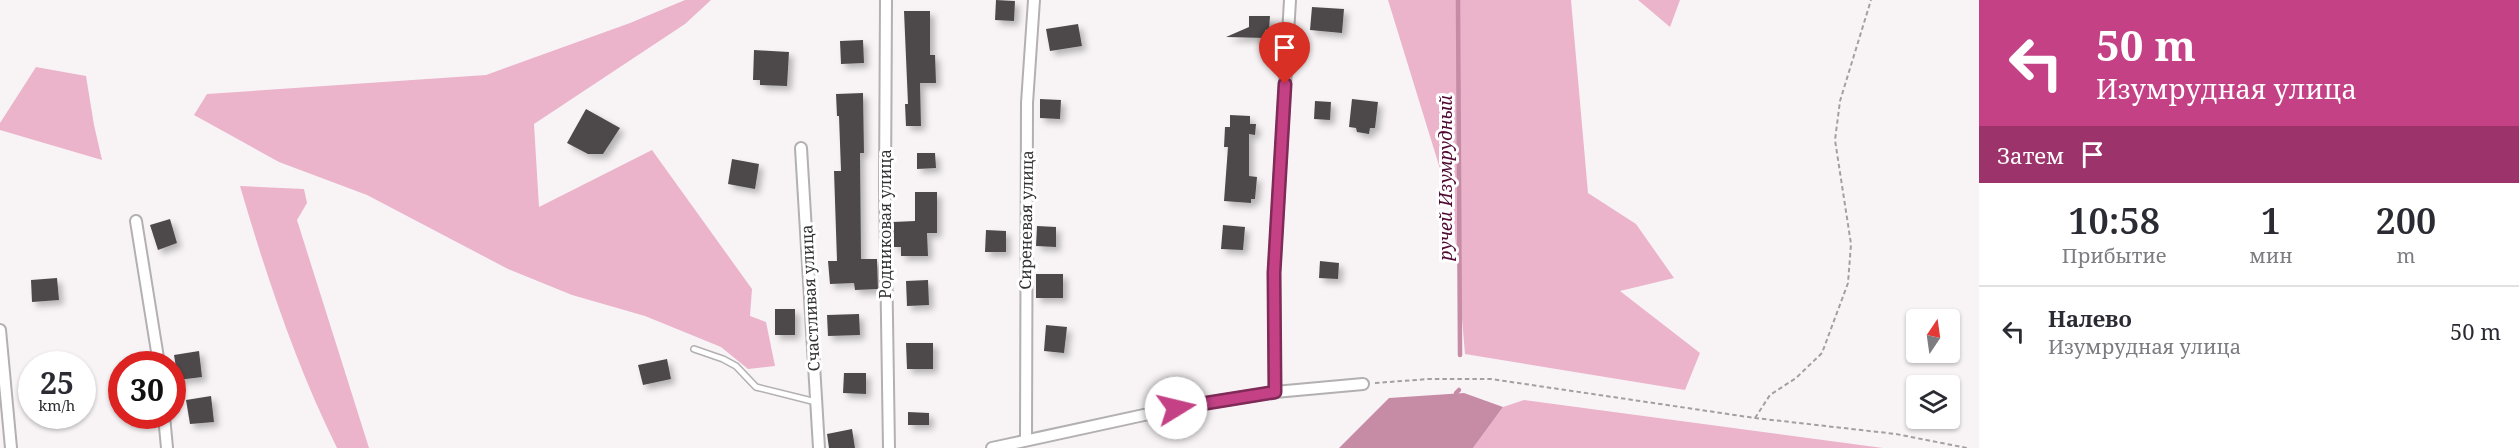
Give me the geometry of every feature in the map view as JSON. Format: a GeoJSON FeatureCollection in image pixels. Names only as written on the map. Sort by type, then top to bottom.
{"type":"FeatureCollection","features":[{"type":"Feature","properties":{"kind":"street","name":"Родниковая улица"},"geometry":{"type":"LineString","coordinates":[[886,0],[885,201],[889,448]]}},
{"type":"Feature","properties":{"kind":"street","name":"Сиреневая улица"},"geometry":{"type":"LineString","coordinates":[[1026,440],[1027,103],[1034,0]]}},
{"type":"Feature","properties":{"kind":"street"},"geometry":{"type":"LineString","coordinates":[[1275,392],[1274,273],[1290,0]]}},
{"type":"Feature","properties":{"kind":"street","name":"Счастливая улица"},"geometry":{"type":"LineString","coordinates":[[801,148],[819,448]]}},
{"type":"Feature","properties":{"kind":"street"},"geometry":{"type":"LineString","coordinates":[[136,221],[157,351]]}},
{"type":"Feature","properties":{"kind":"street"},"geometry":{"type":"LineString","coordinates":[[0,330],[11,448]]}},
{"type":"Feature","properties":{"kind":"street"},"geometry":{"type":"LineString","coordinates":[[992,448],[1176,408],[1275,392],[1363,384]]}},
{"type":"Feature","properties":{"kind":"street"},"geometry":{"type":"LineString","coordinates":[[165,429],[167,448]]}},
{"type":"Feature","properties":{"kind":"lane"},"geometry":{"type":"LineString","coordinates":[[694,349],[736,366],[756,387],[816,402]]}},
{"type":"Feature","properties":{"kind":"path"},"geometry":{"type":"LineString","coordinates":[[1755,417],[1770,395],[1796,378],[1822,353],[1848,283],[1851,244],[1834,141],[1840,101],[1871,0]]}},
{"type":"Feature","properties":{"kind":"path"},"geometry":{"type":"LineString","coordinates":[[1363,384],[1429,379],[1491,379],[1755,417],[1896,434],[1967,448]]}},
{"type":"Feature","properties":{"kind":"shaded area"},"geometry":{"type":"Polygon","coordinates":[[[685,0],[711,0],[685,24],[534,124],[539,207],[652,150],[752,289],[750,316],[766,322],[775,366],[748,369],[721,347],[645,316],[572,295],[508,269],[367,195],[279,162],[194,115],[207,94],[486,75],[630,23],[685,0]]]}},
{"type":"Feature","properties":{"kind":"shaded area"},"geometry":{"type":"Polygon","coordinates":[[[1388,0],[1571,0],[1588,193],[1636,224],[1674,278],[1620,291],[1700,353],[1685,390],[1465,354],[1453,211],[1388,0]]]}},
{"type":"Feature","properties":{"kind":"shaded area"},"geometry":{"type":"Polygon","coordinates":[[[1638,0],[1680,0],[1670,27],[1638,0]]]}},
{"type":"Feature","properties":{"kind":"shaded area"},"geometry":{"type":"Polygon","coordinates":[[[36,67],[86,76],[102,160],[0,130],[0,123],[36,67]]]}},
{"type":"Feature","properties":{"kind":"shaded area"},"geometry":{"type":"Polygon","coordinates":[[[240,186],[304,189],[307,203],[297,220],[369,448],[337,448],[308,385],[283,319],[240,186]]]}},
{"type":"Feature","properties":{"kind":"shaded area"},"geometry":{"type":"Polygon","coordinates":[[[1464,393],[1503,407],[1473,448],[1339,448],[1389,398],[1464,393]]]}},
{"type":"Feature","properties":{"kind":"shaded area"},"geometry":{"type":"Polygon","coordinates":[[[1524,400],[1883,448],[1473,448],[1503,407],[1524,400]]]}},
{"type":"Feature","properties":{"kind":"building"},"geometry":{"type":"Polygon","coordinates":[[[996,0],[1015,1],[1014,21],[995,20],[996,0]]]}},
{"type":"Feature","properties":{"kind":"building"},"geometry":{"type":"Polygon","coordinates":[[[1312,7],[1344,9],[1342,33],[1310,30],[1312,7]]]}},
{"type":"Feature","properties":{"kind":"building"},"geometry":{"type":"Polygon","coordinates":[[[904,11],[930,11],[930,55],[935,55],[936,83],[920,83],[921,126],[906,126],[905,104],[908,104],[904,11]]]}},
{"type":"Feature","properties":{"kind":"building"},"geometry":{"type":"Polygon","coordinates":[[[1249,16],[1270,16],[1269,30],[1265,30],[1265,38],[1226,37],[1249,27],[1249,16]]]}},
{"type":"Feature","properties":{"kind":"building"},"geometry":{"type":"Polygon","coordinates":[[[1078,24],[1082,46],[1050,51],[1046,29],[1078,24]]]}},
{"type":"Feature","properties":{"kind":"building"},"geometry":{"type":"Polygon","coordinates":[[[863,40],[864,63],[841,64],[840,41],[863,40]]]}},
{"type":"Feature","properties":{"kind":"building"},"geometry":{"type":"Polygon","coordinates":[[[754,50],[789,52],[787,86],[760,85],[760,80],[753,80],[754,50]]]}},
{"type":"Feature","properties":{"kind":"building"},"geometry":{"type":"Polygon","coordinates":[[[863,93],[864,153],[860,153],[861,259],[877,259],[878,289],[855,290],[854,283],[830,284],[828,261],[837,261],[834,171],[841,171],[836,94],[863,93]]]}},
{"type":"Feature","properties":{"kind":"building"},"geometry":{"type":"Polygon","coordinates":[[[1040,99],[1061,100],[1060,119],[1040,118],[1040,99]]]}},
{"type":"Feature","properties":{"kind":"building"},"geometry":{"type":"Polygon","coordinates":[[[1352,99],[1378,102],[1375,128],[1370,128],[1369,134],[1357,132],[1356,128],[1349,127],[1352,99]]]}},
{"type":"Feature","properties":{"kind":"building"},"geometry":{"type":"Polygon","coordinates":[[[1315,101],[1331,102],[1330,120],[1314,119],[1315,101]]]}},
{"type":"Feature","properties":{"kind":"building"},"geometry":{"type":"Polygon","coordinates":[[[586,109],[620,128],[603,154],[588,154],[567,143],[586,109]]]}},
{"type":"Feature","properties":{"kind":"building"},"geometry":{"type":"Polygon","coordinates":[[[1230,115],[1250,116],[1250,124],[1256,124],[1255,135],[1249,134],[1249,176],[1257,177],[1255,199],[1251,199],[1251,203],[1224,201],[1228,147],[1224,147],[1225,127],[1230,127],[1230,115]]]}},
{"type":"Feature","properties":{"kind":"building"},"geometry":{"type":"Polygon","coordinates":[[[917,153],[935,153],[936,168],[917,169],[917,153]]]}},
{"type":"Feature","properties":{"kind":"building"},"geometry":{"type":"Polygon","coordinates":[[[732,159],[759,164],[755,189],[728,184],[732,159]]]}},
{"type":"Feature","properties":{"kind":"building"},"geometry":{"type":"Polygon","coordinates":[[[915,192],[937,192],[937,233],[927,233],[928,256],[901,256],[901,247],[894,247],[893,222],[915,221],[915,192]]]}},
{"type":"Feature","properties":{"kind":"building"},"geometry":{"type":"Polygon","coordinates":[[[170,219],[177,243],[158,250],[150,225],[170,219]]]}},
{"type":"Feature","properties":{"kind":"building"},"geometry":{"type":"Polygon","coordinates":[[[1223,225],[1245,227],[1243,250],[1221,249],[1223,225]]]}},
{"type":"Feature","properties":{"kind":"building"},"geometry":{"type":"Polygon","coordinates":[[[1037,226],[1056,227],[1056,247],[1036,246],[1037,226]]]}},
{"type":"Feature","properties":{"kind":"building"},"geometry":{"type":"Polygon","coordinates":[[[986,230],[1006,231],[1006,252],[985,252],[986,230]]]}},
{"type":"Feature","properties":{"kind":"building"},"geometry":{"type":"Polygon","coordinates":[[[1320,261],[1339,263],[1338,279],[1319,278],[1320,261]]]}},
{"type":"Feature","properties":{"kind":"building"},"geometry":{"type":"Polygon","coordinates":[[[1036,274],[1063,274],[1063,298],[1036,298],[1036,274]]]}},
{"type":"Feature","properties":{"kind":"building"},"geometry":{"type":"Polygon","coordinates":[[[57,278],[59,300],[32,302],[31,280],[57,278]]]}},
{"type":"Feature","properties":{"kind":"building"},"geometry":{"type":"Polygon","coordinates":[[[928,280],[929,305],[907,306],[906,281],[928,280]]]}},
{"type":"Feature","properties":{"kind":"building"},"geometry":{"type":"Polygon","coordinates":[[[775,309],[795,309],[795,335],[775,335],[775,309]]]}},
{"type":"Feature","properties":{"kind":"building"},"geometry":{"type":"Polygon","coordinates":[[[859,314],[860,335],[828,336],[827,315],[859,314]]]}},
{"type":"Feature","properties":{"kind":"building"},"geometry":{"type":"Polygon","coordinates":[[[1046,325],[1067,327],[1064,353],[1044,351],[1046,325]]]}},
{"type":"Feature","properties":{"kind":"building"},"geometry":{"type":"Polygon","coordinates":[[[906,343],[933,343],[933,369],[907,369],[906,343]]]}},
{"type":"Feature","properties":{"kind":"building"},"geometry":{"type":"Polygon","coordinates":[[[199,351],[202,377],[186,379],[186,353],[199,351]]]}},
{"type":"Feature","properties":{"kind":"building"},"geometry":{"type":"Polygon","coordinates":[[[667,359],[671,379],[643,385],[638,365],[667,359]]]}},
{"type":"Feature","properties":{"kind":"building"},"geometry":{"type":"Polygon","coordinates":[[[844,373],[866,373],[866,394],[843,393],[844,373]]]}},
{"type":"Feature","properties":{"kind":"building"},"geometry":{"type":"Polygon","coordinates":[[[211,396],[214,422],[190,424],[186,400],[211,396]]]}},
{"type":"Feature","properties":{"kind":"building"},"geometry":{"type":"Polygon","coordinates":[[[908,412],[929,413],[929,425],[908,425],[908,412]]]}},
{"type":"Feature","properties":{"kind":"building"},"geometry":{"type":"Polygon","coordinates":[[[852,429],[855,448],[829,448],[827,434],[852,429]]]}},
{"type":"Feature","properties":{"kind":"waterway","name":"ручей Изумрудный"},"geometry":{"type":"LineString","coordinates":[[1458,0],[1460,355]]}},
{"type":"Feature","properties":{"kind":"waterway","name":"ручей Изумрудный"},"geometry":{"type":"LineString","coordinates":[[1456,393],[1459,390]]}},
{"type":"Feature","properties":{"kind":"route"},"geometry":{"type":"LineString","coordinates":[[1176,408],[1275,392],[1274,273],[1285,84]]}}]}
